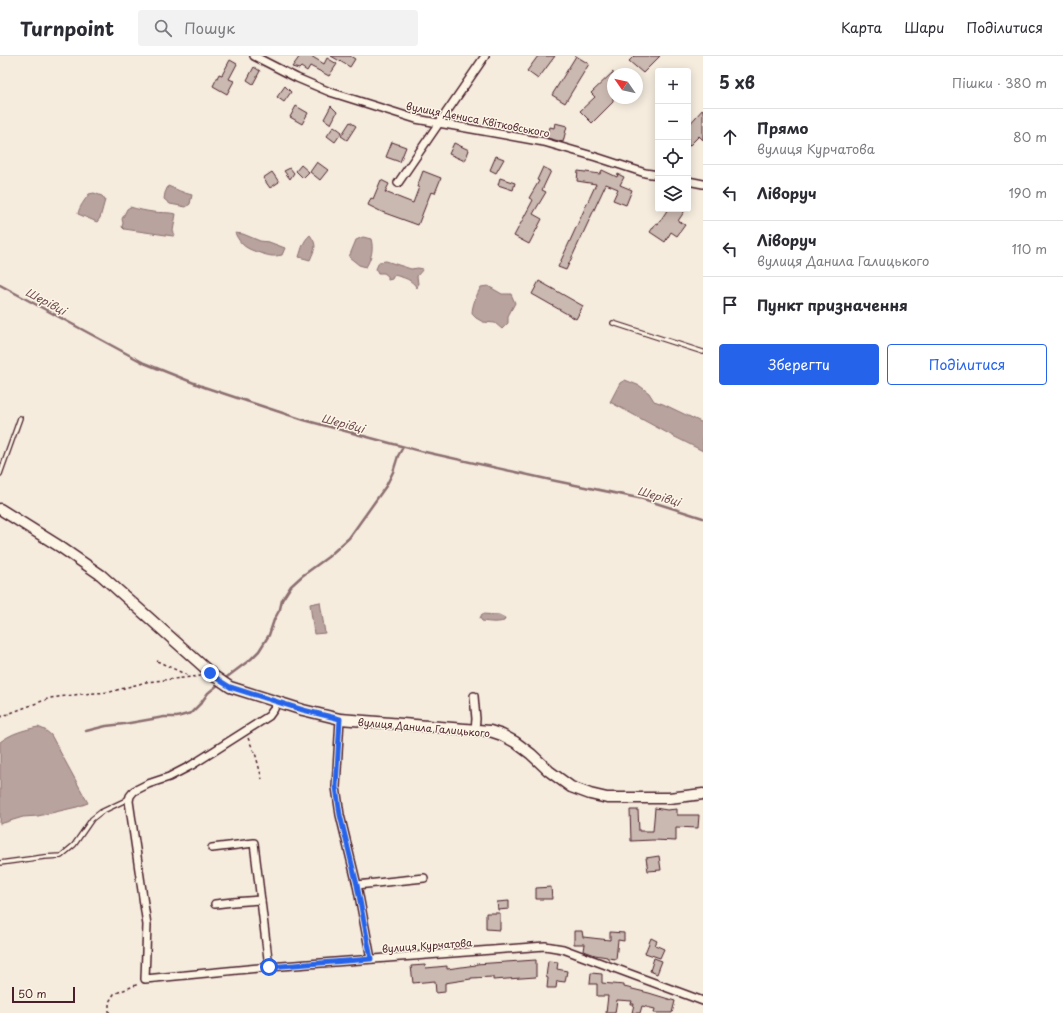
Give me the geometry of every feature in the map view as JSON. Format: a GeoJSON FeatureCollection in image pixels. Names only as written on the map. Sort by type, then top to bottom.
{"type":"FeatureCollection","features":[{"type":"Feature","properties":{"kind":"street","name":"вулиця Дениса Квітковського"},"geometry":{"type":"LineString","coordinates":[[254,56],[297,78],[330,92],[416,119],[544,142],[655,174]]}},
{"type":"Feature","properties":{"kind":"street"},"geometry":{"type":"LineString","coordinates":[[398,183],[486,56]]}},
{"type":"Feature","properties":{"kind":"street"},"geometry":{"type":"LineString","coordinates":[[691,182],[703,184]]}},
{"type":"Feature","properties":{"kind":"street","name":"вулиця Данила Галицького"},"geometry":{"type":"LineString","coordinates":[[0,509],[59,546],[100,575],[210,673],[230,687],[276,702],[340,719],[490,731],[515,742],[531,754],[549,771],[571,787],[607,798],[669,798],[703,794]]}},
{"type":"Feature","properties":{"kind":"street"},"geometry":{"type":"LineString","coordinates":[[474,696],[476,719],[475,730]]}},
{"type":"Feature","properties":{"kind":"street"},"geometry":{"type":"LineString","coordinates":[[145,979],[147,925],[129,801],[130,796],[134,791],[148,784],[168,777],[192,765],[269,716],[274,709],[276,702]]}},
{"type":"Feature","properties":{"kind":"street"},"geometry":{"type":"LineString","coordinates":[[340,719],[336,787],[340,815],[357,885],[371,959]]}},
{"type":"Feature","properties":{"kind":"street"},"geometry":{"type":"LineString","coordinates":[[212,848],[254,843],[269,967]]}},
{"type":"Feature","properties":{"kind":"street"},"geometry":{"type":"LineString","coordinates":[[357,885],[424,878]]}},
{"type":"Feature","properties":{"kind":"street"},"geometry":{"type":"LineString","coordinates":[[215,904],[261,900]]}},
{"type":"Feature","properties":{"kind":"street","name":"вулиця Курчатова"},"geometry":{"type":"LineString","coordinates":[[145,979],[269,967],[545,946],[563,949],[703,1000]]}},
{"type":"Feature","properties":{"kind":"lane"},"geometry":{"type":"LineString","coordinates":[[613,323],[703,352]]}},
{"type":"Feature","properties":{"kind":"lane"},"geometry":{"type":"LineString","coordinates":[[0,474],[20,418]]}},
{"type":"Feature","properties":{"kind":"lane"},"geometry":{"type":"LineString","coordinates":[[0,863],[61,856],[74,845],[92,819],[101,812],[124,801],[130,796]]}},
{"type":"Feature","properties":{"kind":"path"},"geometry":{"type":"LineString","coordinates":[[157,661],[190,677]]}},
{"type":"Feature","properties":{"kind":"path"},"geometry":{"type":"LineString","coordinates":[[0,717],[50,698],[110,692],[146,682],[202,676],[210,673]]}},
{"type":"Feature","properties":{"kind":"path"},"geometry":{"type":"LineString","coordinates":[[245,731],[256,756],[262,779]]}},
{"type":"Feature","properties":{"kind":"path"},"geometry":{"type":"LineString","coordinates":[[109,1013],[109,1002],[114,994],[136,985],[145,979]]}},
{"type":"Feature","properties":{"kind":"shaded area"},"geometry":{"type":"Polygon","coordinates":[[[168,186],[192,195],[190,204],[186,207],[170,204],[164,199],[168,186]]]}},
{"type":"Feature","properties":{"kind":"shaded area"},"geometry":{"type":"Polygon","coordinates":[[[94,193],[102,196],[105,200],[100,218],[97,222],[78,214],[81,206],[89,194],[94,193]]]}},
{"type":"Feature","properties":{"kind":"shaded area"},"geometry":{"type":"Polygon","coordinates":[[[130,207],[150,212],[176,214],[173,231],[175,235],[173,236],[124,229],[122,227],[122,219],[127,209],[130,207]]]}},
{"type":"Feature","properties":{"kind":"shaded area"},"geometry":{"type":"Polygon","coordinates":[[[235,233],[243,234],[260,241],[269,242],[285,248],[282,255],[273,256],[263,254],[251,250],[245,246],[235,233]]]}},
{"type":"Feature","properties":{"kind":"shaded area"},"geometry":{"type":"Polygon","coordinates":[[[310,235],[315,247],[310,260],[299,257],[304,242],[310,235]]]}},
{"type":"Feature","properties":{"kind":"shaded area"},"geometry":{"type":"Polygon","coordinates":[[[363,237],[371,239],[372,243],[372,254],[366,267],[359,265],[349,257],[356,240],[363,237]]]}},
{"type":"Feature","properties":{"kind":"shaded area"},"geometry":{"type":"Polygon","coordinates":[[[386,261],[411,269],[423,269],[417,276],[417,288],[405,278],[394,275],[392,279],[388,280],[388,276],[384,273],[378,273],[376,269],[379,262],[386,261]]]}},
{"type":"Feature","properties":{"kind":"shaded area"},"geometry":{"type":"Polygon","coordinates":[[[488,286],[502,294],[511,294],[515,303],[508,316],[508,323],[502,329],[495,323],[483,322],[472,314],[476,296],[481,287],[488,286]]]}},
{"type":"Feature","properties":{"kind":"shaded area"},"geometry":{"type":"Polygon","coordinates":[[[625,380],[640,386],[649,393],[654,401],[703,423],[703,451],[610,402],[620,383],[625,380]]]}},
{"type":"Feature","properties":{"kind":"shaded area"},"geometry":{"type":"Polygon","coordinates":[[[320,602],[325,633],[314,634],[310,604],[320,602]]]}},
{"type":"Feature","properties":{"kind":"shaded area"},"geometry":{"type":"Polygon","coordinates":[[[482,614],[499,615],[505,618],[504,621],[499,622],[482,621],[480,618],[482,614]]]}},
{"type":"Feature","properties":{"kind":"shaded area"},"geometry":{"type":"Polygon","coordinates":[[[38,727],[51,735],[88,803],[38,816],[23,817],[0,824],[0,742],[18,732],[38,727]]]}},
{"type":"Feature","properties":{"kind":"building"},"geometry":{"type":"Polygon","coordinates":[[[300,56],[311,56],[324,64],[327,58],[337,64],[329,76],[310,66],[307,71],[301,67],[299,69],[292,67],[300,56]]]}},
{"type":"Feature","properties":{"kind":"building"},"geometry":{"type":"Polygon","coordinates":[[[331,56],[350,56],[355,59],[350,67],[331,56]]]}},
{"type":"Feature","properties":{"kind":"building"},"geometry":{"type":"Polygon","coordinates":[[[538,56],[555,56],[538,79],[527,71],[538,56]]]}},
{"type":"Feature","properties":{"kind":"building"},"geometry":{"type":"Polygon","coordinates":[[[576,56],[589,64],[565,103],[552,95],[576,56]]]}},
{"type":"Feature","properties":{"kind":"building"},"geometry":{"type":"Polygon","coordinates":[[[634,56],[660,56],[643,73],[643,68],[637,68],[629,61],[634,56]]]}},
{"type":"Feature","properties":{"kind":"building"},"geometry":{"type":"Polygon","coordinates":[[[230,60],[237,64],[229,79],[234,81],[227,94],[213,86],[219,74],[222,75],[230,60]]]}},
{"type":"Feature","properties":{"kind":"building"},"geometry":{"type":"Polygon","coordinates":[[[254,67],[260,71],[253,84],[247,80],[254,67]]]}},
{"type":"Feature","properties":{"kind":"building"},"geometry":{"type":"Polygon","coordinates":[[[607,78],[607,104],[611,104],[592,123],[580,111],[595,97],[591,93],[607,78]]]}},
{"type":"Feature","properties":{"kind":"building"},"geometry":{"type":"Polygon","coordinates":[[[285,86],[291,92],[284,102],[277,97],[285,86]]]}},
{"type":"Feature","properties":{"kind":"building"},"geometry":{"type":"Polygon","coordinates":[[[296,106],[308,113],[302,124],[290,117],[296,106]]]}},
{"type":"Feature","properties":{"kind":"building"},"geometry":{"type":"Polygon","coordinates":[[[331,106],[337,112],[331,124],[324,119],[331,106]]]}},
{"type":"Feature","properties":{"kind":"building"},"geometry":{"type":"Polygon","coordinates":[[[703,109],[703,140],[699,136],[691,144],[691,140],[691,123],[703,109]]]}},
{"type":"Feature","properties":{"kind":"building"},"geometry":{"type":"Polygon","coordinates":[[[350,122],[356,126],[347,140],[341,136],[350,122]]]}},
{"type":"Feature","properties":{"kind":"building"},"geometry":{"type":"Polygon","coordinates":[[[555,123],[567,126],[563,142],[547,138],[550,127],[554,128],[555,123]]]}},
{"type":"Feature","properties":{"kind":"building"},"geometry":{"type":"Polygon","coordinates":[[[334,126],[342,132],[335,142],[327,136],[334,126]]]}},
{"type":"Feature","properties":{"kind":"building"},"geometry":{"type":"Polygon","coordinates":[[[392,142],[406,147],[400,162],[386,157],[392,142]]]}},
{"type":"Feature","properties":{"kind":"building"},"geometry":{"type":"Polygon","coordinates":[[[454,143],[469,150],[465,161],[449,154],[454,143]]]}},
{"type":"Feature","properties":{"kind":"building"},"geometry":{"type":"Polygon","coordinates":[[[496,156],[504,159],[496,173],[490,170],[496,156]]]}},
{"type":"Feature","properties":{"kind":"building"},"geometry":{"type":"Polygon","coordinates":[[[317,162],[328,170],[320,180],[310,172],[317,162]]]}},
{"type":"Feature","properties":{"kind":"building"},"geometry":{"type":"Polygon","coordinates":[[[301,165],[309,172],[303,178],[296,171],[301,165]]]}},
{"type":"Feature","properties":{"kind":"building"},"geometry":{"type":"Polygon","coordinates":[[[543,167],[551,171],[542,190],[546,192],[533,214],[542,219],[529,244],[514,236],[533,200],[529,198],[539,181],[537,180],[543,167]]]}},
{"type":"Feature","properties":{"kind":"building"},"geometry":{"type":"Polygon","coordinates":[[[290,168],[294,173],[290,179],[284,171],[290,168]]]}},
{"type":"Feature","properties":{"kind":"building"},"geometry":{"type":"Polygon","coordinates":[[[602,170],[617,177],[618,174],[624,177],[620,185],[632,190],[626,205],[613,200],[618,189],[606,184],[566,270],[558,267],[596,184],[577,181],[578,171],[600,174],[602,170]]]}},
{"type":"Feature","properties":{"kind":"building"},"geometry":{"type":"Polygon","coordinates":[[[423,171],[441,178],[435,193],[431,192],[418,225],[382,212],[368,205],[371,198],[373,199],[381,180],[389,184],[385,192],[413,203],[423,171]]]}},
{"type":"Feature","properties":{"kind":"building"},"geometry":{"type":"Polygon","coordinates":[[[272,172],[279,182],[270,188],[263,178],[272,172]]]}},
{"type":"Feature","properties":{"kind":"building"},"geometry":{"type":"Polygon","coordinates":[[[500,178],[515,183],[513,190],[498,185],[500,178]]]}},
{"type":"Feature","properties":{"kind":"building"},"geometry":{"type":"Polygon","coordinates":[[[666,212],[684,212],[678,221],[685,225],[677,236],[671,232],[665,242],[650,232],[656,223],[658,224],[666,212]]]}},
{"type":"Feature","properties":{"kind":"building"},"geometry":{"type":"Polygon","coordinates":[[[539,281],[583,306],[576,319],[532,294],[539,281]]]}},
{"type":"Feature","properties":{"kind":"building"},"geometry":{"type":"Polygon","coordinates":[[[655,808],[667,810],[677,809],[677,815],[699,815],[698,828],[676,827],[676,841],[631,841],[630,810],[638,810],[639,831],[653,831],[655,808]]]}},
{"type":"Feature","properties":{"kind":"building"},"geometry":{"type":"Polygon","coordinates":[[[659,856],[661,870],[648,871],[646,858],[659,856]]]}},
{"type":"Feature","properties":{"kind":"building"},"geometry":{"type":"Polygon","coordinates":[[[551,887],[552,899],[536,899],[536,888],[551,887]]]}},
{"type":"Feature","properties":{"kind":"building"},"geometry":{"type":"Polygon","coordinates":[[[509,901],[509,909],[498,910],[497,902],[509,901]]]}},
{"type":"Feature","properties":{"kind":"building"},"geometry":{"type":"Polygon","coordinates":[[[486,913],[500,913],[500,930],[486,929],[486,913]]]}},
{"type":"Feature","properties":{"kind":"building"},"geometry":{"type":"Polygon","coordinates":[[[574,931],[582,931],[583,937],[610,940],[610,932],[624,933],[624,941],[618,940],[616,959],[607,958],[584,951],[585,944],[574,944],[574,931]]]}},
{"type":"Feature","properties":{"kind":"building"},"geometry":{"type":"Polygon","coordinates":[[[651,938],[657,941],[655,945],[664,949],[660,958],[645,953],[651,938]]]}},
{"type":"Feature","properties":{"kind":"building"},"geometry":{"type":"Polygon","coordinates":[[[654,958],[662,961],[657,974],[650,971],[654,958]]]}},
{"type":"Feature","properties":{"kind":"building"},"geometry":{"type":"Polygon","coordinates":[[[536,960],[536,977],[493,980],[493,977],[471,978],[445,983],[445,992],[436,993],[435,981],[413,983],[411,966],[425,965],[426,968],[447,966],[447,969],[476,964],[536,960]]]}},
{"type":"Feature","properties":{"kind":"building"},"geometry":{"type":"Polygon","coordinates":[[[548,961],[558,962],[557,969],[567,971],[565,982],[557,981],[556,988],[547,988],[548,978],[546,977],[548,961]]]}},
{"type":"Feature","properties":{"kind":"building"},"geometry":{"type":"Polygon","coordinates":[[[591,973],[602,974],[602,983],[624,985],[624,987],[675,1001],[672,1013],[654,1013],[655,1009],[642,1006],[640,1013],[632,1013],[634,1004],[631,1004],[632,1001],[617,1000],[615,1013],[606,1013],[608,996],[597,996],[597,984],[590,984],[591,973]]]}},
{"type":"Feature","properties":{"kind":"waterway","name":"Шерівці"},"geometry":{"type":"LineString","coordinates":[[0,285],[144,363],[204,387],[304,420],[416,450],[643,499],[703,518]]}},
{"type":"Feature","properties":{"kind":"waterway"},"geometry":{"type":"LineString","coordinates":[[223,680],[251,659],[259,651],[269,635],[274,620],[280,609],[282,600],[291,586],[328,557],[349,538],[386,486],[403,447]]}},
{"type":"Feature","properties":{"kind":"waterway"},"geometry":{"type":"LineString","coordinates":[[86,731],[106,726],[164,717],[177,717],[191,713],[208,693],[219,684]]}},
{"type":"Feature","properties":{"kind":"route"},"geometry":{"type":"LineString","coordinates":[[210,673],[230,687],[303,710],[340,719],[336,787],[340,815],[357,885],[371,959],[269,967]]}}]}
